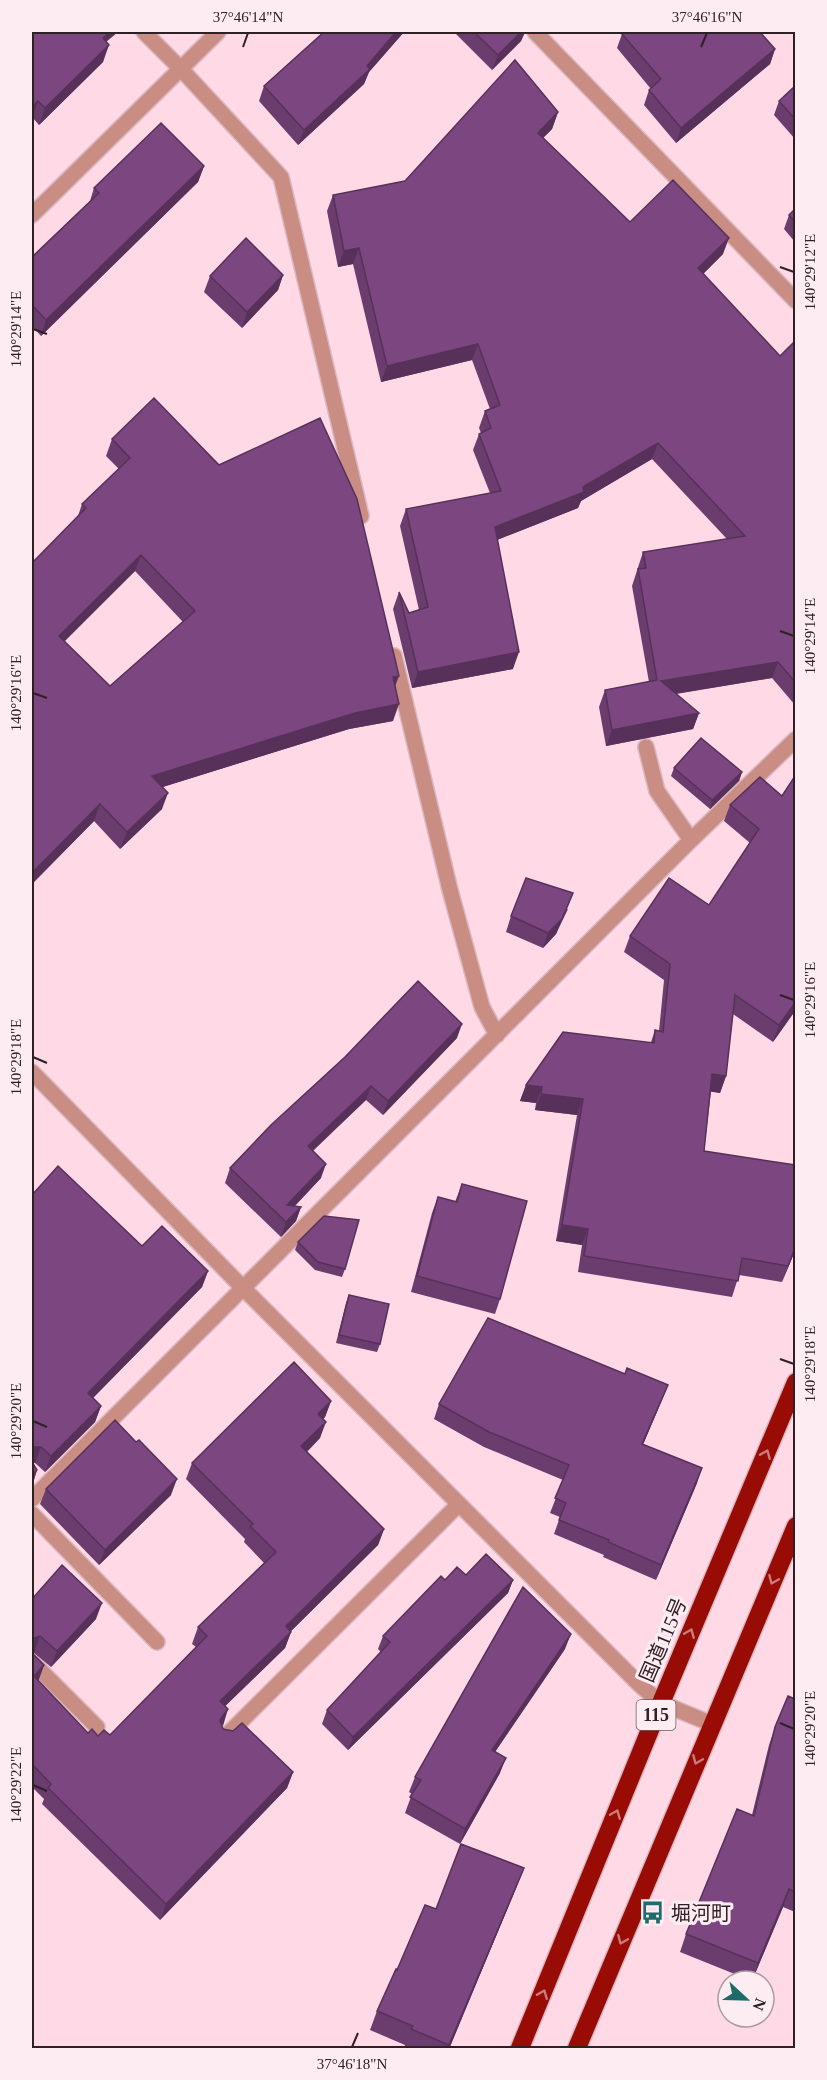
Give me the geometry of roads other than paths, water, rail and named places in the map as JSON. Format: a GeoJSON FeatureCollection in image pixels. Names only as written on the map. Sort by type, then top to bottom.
{"type":"FeatureCollection","features":[{"type":"Feature","properties":{"kind":"highway","name":"国道115号"},"geometry":{"type":"LineString","coordinates":[[520,2049],[795,1382]]}},
{"type":"Feature","properties":{"kind":"highway"},"geometry":{"type":"LineString","coordinates":[[577,2049],[795,1526]]}},
{"type":"Feature","properties":{"kind":"street"},"geometry":{"type":"LineString","coordinates":[[144,32],[280,177],[365,533]]}},
{"type":"Feature","properties":{"kind":"street"},"geometry":{"type":"LineString","coordinates":[[32,215],[218,32]]}},
{"type":"Feature","properties":{"kind":"street"},"geometry":{"type":"LineString","coordinates":[[535,32],[795,301]]}},
{"type":"Feature","properties":{"kind":"street"},"geometry":{"type":"LineString","coordinates":[[390,637],[459,922],[482,1007],[497,1035]]}},
{"type":"Feature","properties":{"kind":"street"},"geometry":{"type":"LineString","coordinates":[[32,1499],[691,840],[795,739]]}},
{"type":"Feature","properties":{"kind":"street"},"geometry":{"type":"LineString","coordinates":[[646,747],[657,791],[691,840]]}},
{"type":"Feature","properties":{"kind":"street"},"geometry":{"type":"LineString","coordinates":[[32,1072],[243,1288],[640,1685],[662,1703],[712,1724]]}},
{"type":"Feature","properties":{"kind":"street"},"geometry":{"type":"LineString","coordinates":[[32,1472],[45,1486]]}},
{"type":"Feature","properties":{"kind":"street"},"geometry":{"type":"LineString","coordinates":[[224,1738],[459,1504]]}},
{"type":"Feature","properties":{"kind":"street"},"geometry":{"type":"LineString","coordinates":[[32,1514],[157,1642]]}},
{"type":"Feature","properties":{"kind":"street"},"geometry":{"type":"LineString","coordinates":[[32,1662],[97,1727]]}},
{"type":"Feature","properties":{"kind":"place","name":"堀河町"},"geometry":{"type":"Point","coordinates":[653,1913]}}]}
